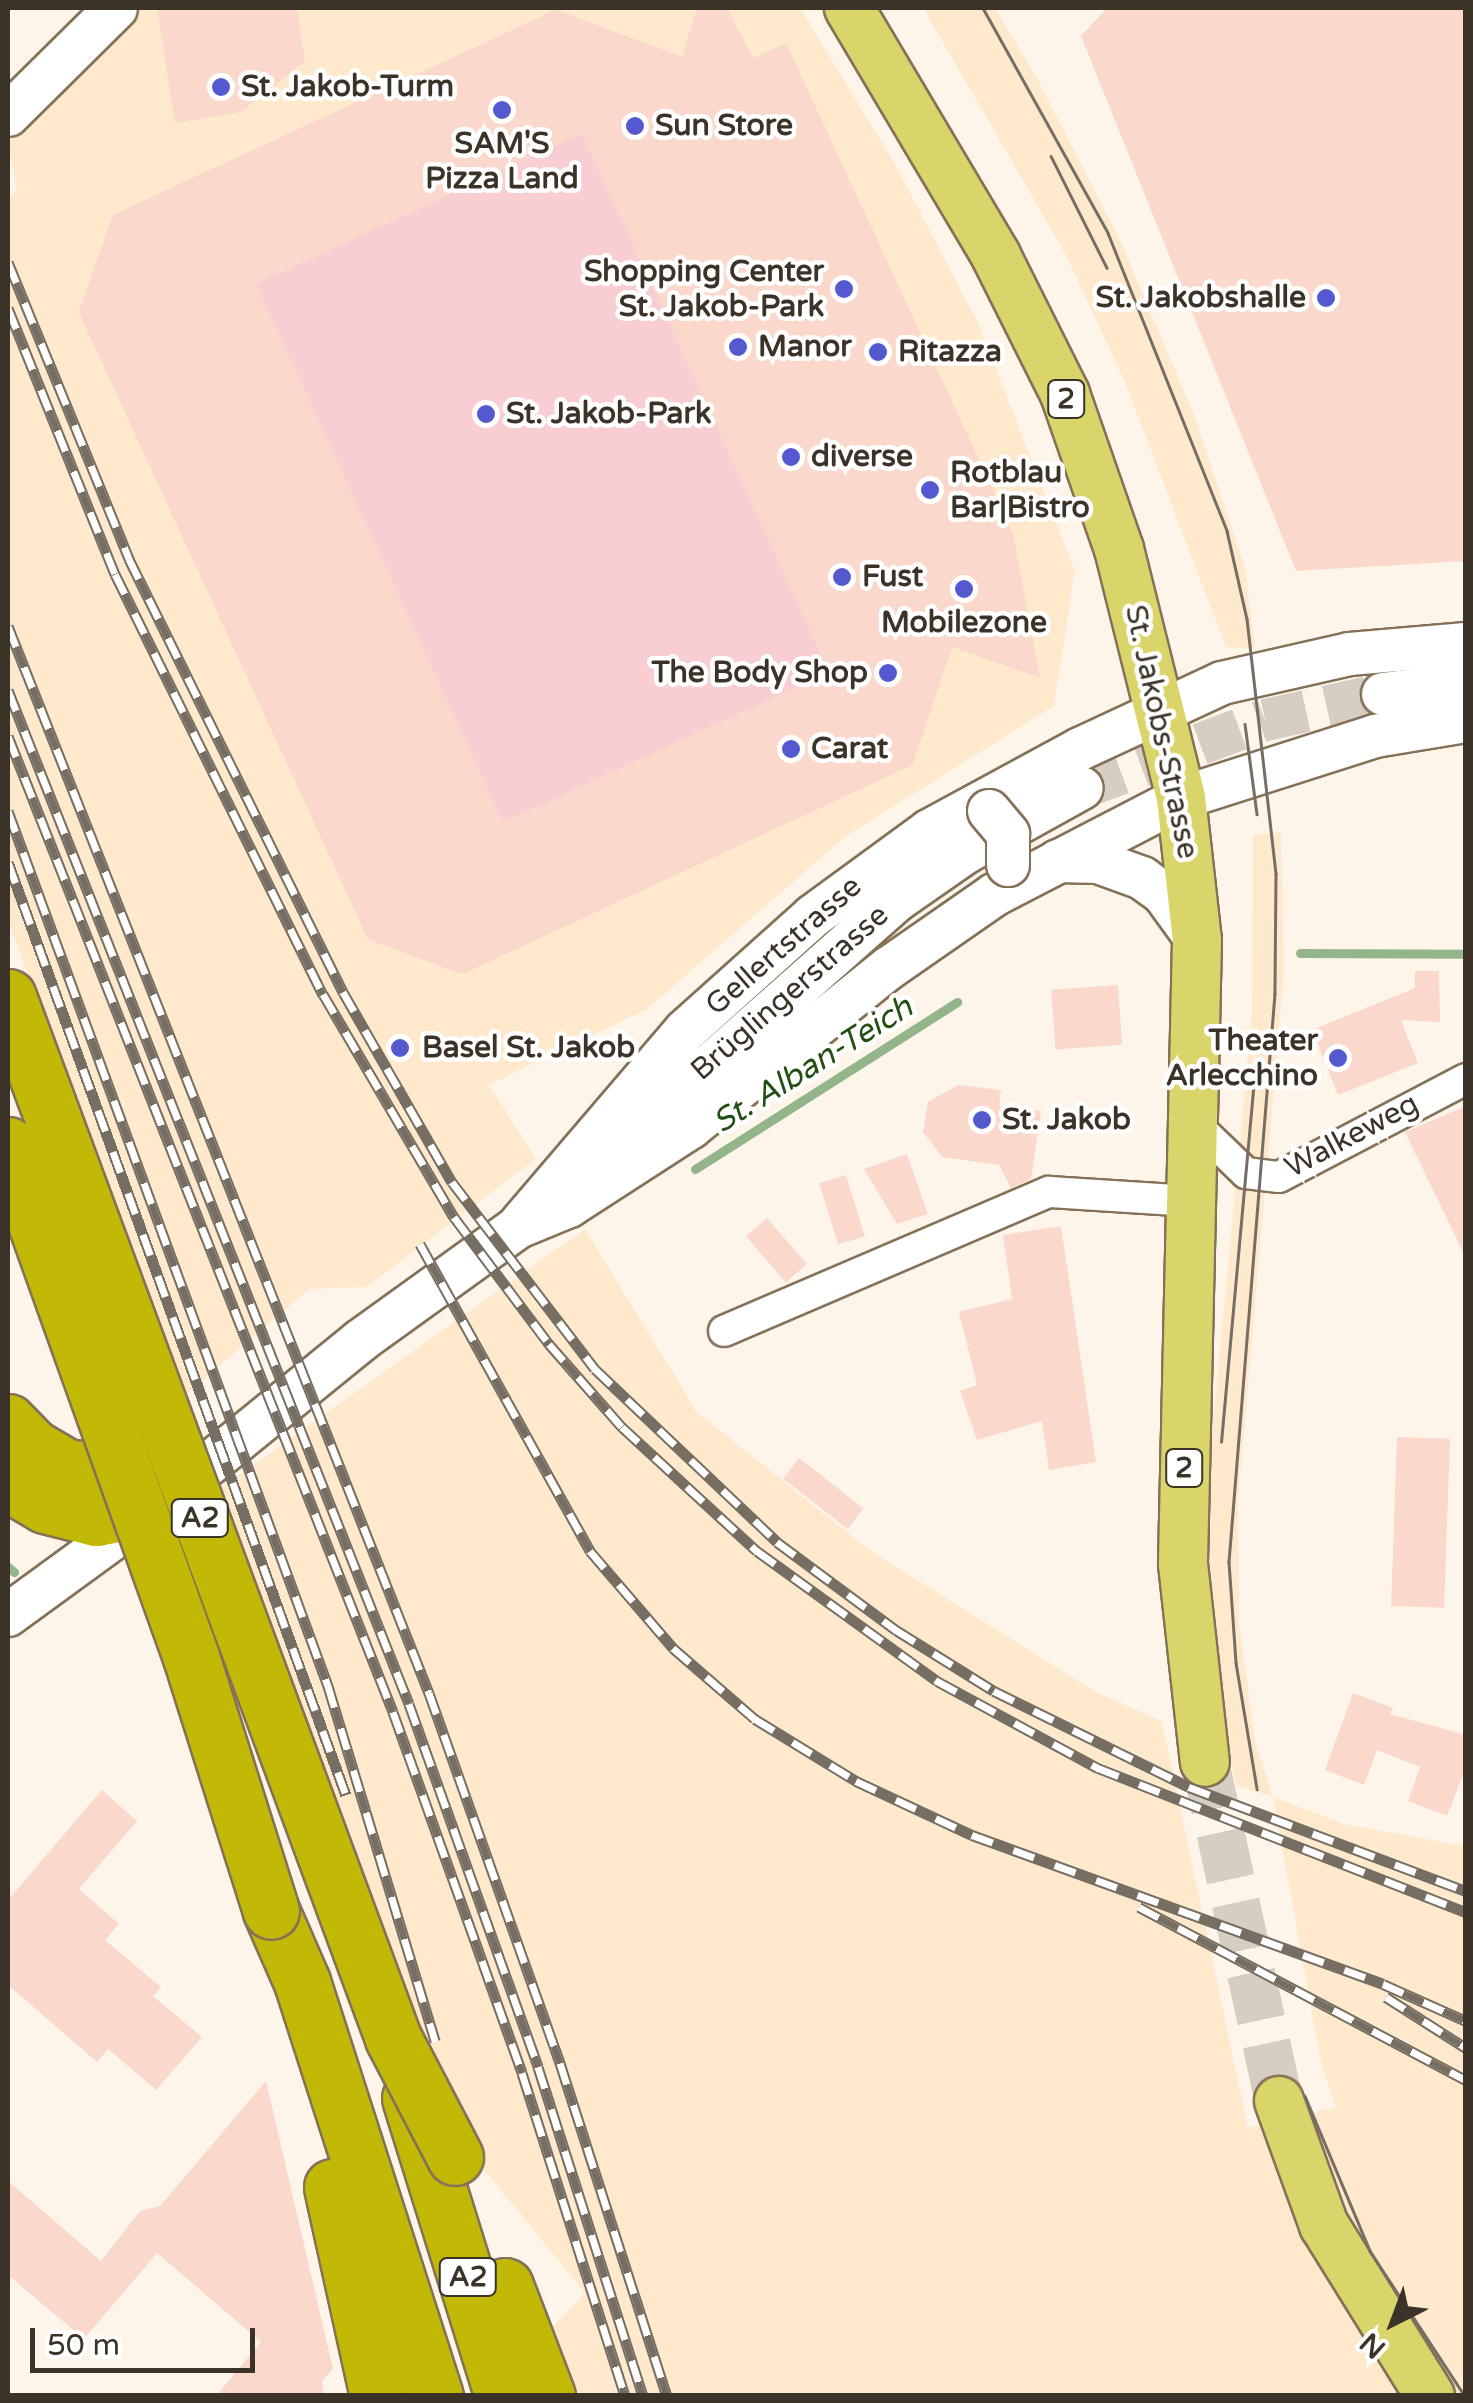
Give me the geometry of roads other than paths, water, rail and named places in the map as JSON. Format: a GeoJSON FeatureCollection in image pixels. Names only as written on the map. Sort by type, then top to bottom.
{"type":"FeatureCollection","features":[{"type":"Feature","properties":{"kind":"highway","name":"A2"},"geometry":{"type":"LineString","coordinates":[[8,997],[441,2159],[503,2396]]}},
{"type":"Feature","properties":{"kind":"highway","name":"A2"},"geometry":{"type":"LineString","coordinates":[[8,1145],[191,1657],[271,1911],[378,2396]]}},
{"type":"Feature","properties":{"kind":"highway"},"geometry":{"type":"LineString","coordinates":[[8,1422],[31,1481],[96,1472],[150,1489]]}},
{"type":"Feature","properties":{"kind":"highway"},"geometry":{"type":"LineString","coordinates":[[271,1911],[313,2014],[435,2396]]}},
{"type":"Feature","properties":{"kind":"highway"},"geometry":{"type":"LineString","coordinates":[[441,2159],[547,2396]]}},
{"type":"Feature","properties":{"kind":"main road"},"geometry":{"type":"LineString","coordinates":[[8,115],[116,8]]}},
{"type":"Feature","properties":{"kind":"main road","name":"St. Jakobs-Strasse"},"geometry":{"type":"LineString","coordinates":[[849,8],[987,240],[1065,394],[1104,499],[1162,709],[1181,798],[1197,940],[1196,1124],[1183,1564],[1206,1762]]}},
{"type":"Feature","properties":{"kind":"main road"},"geometry":{"type":"LineString","coordinates":[[1162,709],[1222,684],[1350,654],[1466,644]]}},
{"type":"Feature","properties":{"kind":"main road"},"geometry":{"type":"LineString","coordinates":[[1383,694],[1466,684]]}},
{"type":"Feature","properties":{"kind":"main road","name":"Gellertstrasse"},"geometry":{"type":"LineString","coordinates":[[150,1489],[201,1465],[518,1227],[685,1030],[874,868],[1162,709]]}},
{"type":"Feature","properties":{"kind":"main road"},"geometry":{"type":"LineString","coordinates":[[1181,798],[1375,736],[1466,720]]}},
{"type":"Feature","properties":{"kind":"main road","name":"Brüglingerstrasse"},"geometry":{"type":"LineString","coordinates":[[518,1227],[896,900],[966,852],[1082,788]]}},
{"type":"Feature","properties":{"kind":"main road","name":"Gellertstrasse"},"geometry":{"type":"LineString","coordinates":[[518,1227],[569,1206],[691,1127],[1001,880],[1058,861],[1181,798]]}},
{"type":"Feature","properties":{"kind":"main road"},"geometry":{"type":"LineString","coordinates":[[982,809],[1008,834],[1001,880]]}},
{"type":"Feature","properties":{"kind":"main road"},"geometry":{"type":"LineString","coordinates":[[1058,861],[1098,862],[1142,878],[1163,893],[1197,940]]}},
{"type":"Feature","properties":{"kind":"main road"},"geometry":{"type":"LineString","coordinates":[[8,1170],[105,1439],[150,1489],[20,1606]]}},
{"type":"Feature","properties":{"kind":"main road"},"geometry":{"type":"LineString","coordinates":[[1279,2101],[1324,2225],[1430,2396]]}},
{"type":"Feature","properties":{"kind":"street","name":"Walkeweg"},"geometry":{"type":"LineString","coordinates":[[1196,1124],[1246,1173],[1279,1178],[1466,1079]]}},
{"type":"Feature","properties":{"kind":"street"},"geometry":{"type":"LineString","coordinates":[[724,1331],[1049,1192],[1074,1189],[1192,1201]]}},
{"type":"Feature","properties":{"kind":"waterway","name":"St. Alban-Teich"},"geometry":{"type":"LineString","coordinates":[[1300,953],[1466,954]]}},
{"type":"Feature","properties":{"kind":"waterway","name":"St. Alban-Teich"},"geometry":{"type":"LineString","coordinates":[[695,1169],[957,1002]]}},
{"type":"Feature","properties":{"kind":"waterway","name":"St. Alban-Teich"},"geometry":{"type":"LineString","coordinates":[[8,1567],[14,1572]]}},
{"type":"Feature","properties":{"kind":"tunnel"},"geometry":{"type":"LineString","coordinates":[[1082,788],[1265,720],[1383,694]]}},
{"type":"Feature","properties":{"kind":"tunnel"},"geometry":{"type":"LineString","coordinates":[[1205,1762],[1279,2101]]}},
{"type":"Feature","properties":{"kind":"tram line"},"geometry":{"type":"LineString","coordinates":[[983,8],[1108,233],[1227,531],[1247,619],[1276,874],[1275,994],[1229,1562],[1236,1663],[1257,1789]]}},
{"type":"Feature","properties":{"kind":"tram line"},"geometry":{"type":"LineString","coordinates":[[1051,156],[1107,268]]}},
{"type":"Feature","properties":{"kind":"tram line"},"geometry":{"type":"LineString","coordinates":[[1245,724],[1257,814]]}},
{"type":"Feature","properties":{"kind":"tram line"},"geometry":{"type":"LineString","coordinates":[[1221,1442],[1255,1068]]}},
{"type":"Feature","properties":{"kind":"tram line"},"geometry":{"type":"LineString","coordinates":[[1305,2096],[1370,2251],[1465,2396]]}},
{"type":"Feature","properties":{"kind":"railway"},"geometry":{"type":"LineString","coordinates":[[8,262],[129,559],[343,992],[452,1182],[595,1369],[777,1542],[896,1630],[994,1691],[1189,1787],[1466,1891]]}},
{"type":"Feature","properties":{"kind":"railway"},"geometry":{"type":"LineString","coordinates":[[8,308],[115,574],[323,994],[454,1217],[549,1344],[622,1427],[757,1551],[937,1681],[1098,1768],[1466,1912]]}},
{"type":"Feature","properties":{"kind":"railway"},"geometry":{"type":"LineString","coordinates":[[8,626],[429,1693],[560,2063],[667,2396]]}},
{"type":"Feature","properties":{"kind":"railway"},"geometry":{"type":"LineString","coordinates":[[8,690],[409,1704],[538,2067],[643,2396]]}},
{"type":"Feature","properties":{"kind":"railway"},"geometry":{"type":"LineString","coordinates":[[8,736],[393,1712],[522,2073],[625,2396]]}},
{"type":"Feature","properties":{"kind":"railway"},"geometry":{"type":"LineString","coordinates":[[8,811],[328,1686],[435,2041]]}},
{"type":"Feature","properties":{"kind":"railway"},"geometry":{"type":"LineString","coordinates":[[8,862],[346,1795]]}},
{"type":"Feature","properties":{"kind":"railway"},"geometry":{"type":"LineString","coordinates":[[420,1244],[590,1551],[673,1648],[755,1719],[856,1781],[972,1835],[1383,1984],[1466,2021]]}},
{"type":"Feature","properties":{"kind":"railway"},"geometry":{"type":"LineString","coordinates":[[1139,1907],[1466,2080]]}},
{"type":"Feature","properties":{"kind":"railway"},"geometry":{"type":"LineString","coordinates":[[1386,1997],[1466,2048]]}},
{"type":"Feature","properties":{"kind":"place","name":"St. Jakob-Turm"},"geometry":{"type":"Point","coordinates":[221,87]}},
{"type":"Feature","properties":{"kind":"place","name":"SAM'S Pizza Land"},"geometry":{"type":"Point","coordinates":[502,110]}},
{"type":"Feature","properties":{"kind":"place","name":"Sun Store"},"geometry":{"type":"Point","coordinates":[635,126]}},
{"type":"Feature","properties":{"kind":"place","name":"Shopping Center St. Jakob-Park"},"geometry":{"type":"Point","coordinates":[844,289]}},
{"type":"Feature","properties":{"kind":"place","name":"St. Jakobshalle"},"geometry":{"type":"Point","coordinates":[1326,298]}},
{"type":"Feature","properties":{"kind":"place","name":"Manor"},"geometry":{"type":"Point","coordinates":[738,347]}},
{"type":"Feature","properties":{"kind":"place","name":"Ritazza"},"geometry":{"type":"Point","coordinates":[878,352]}},
{"type":"Feature","properties":{"kind":"place","name":"St. Jakob-Park"},"geometry":{"type":"Point","coordinates":[486,414]}},
{"type":"Feature","properties":{"kind":"place","name":"diverse"},"geometry":{"type":"Point","coordinates":[791,457]}},
{"type":"Feature","properties":{"kind":"place","name":"Rotblau Bar|Bistro"},"geometry":{"type":"Point","coordinates":[930,490]}},
{"type":"Feature","properties":{"kind":"place","name":"Fust"},"geometry":{"type":"Point","coordinates":[842,577]}},
{"type":"Feature","properties":{"kind":"place","name":"Mobilezone"},"geometry":{"type":"Point","coordinates":[964,589]}},
{"type":"Feature","properties":{"kind":"place","name":"The Body Shop"},"geometry":{"type":"Point","coordinates":[888,673]}},
{"type":"Feature","properties":{"kind":"place","name":"Carat"},"geometry":{"type":"Point","coordinates":[791,749]}},
{"type":"Feature","properties":{"kind":"place","name":"Basel St. Jakob"},"geometry":{"type":"Point","coordinates":[400,1048]}},
{"type":"Feature","properties":{"kind":"place","name":"Theater Arlecchino"},"geometry":{"type":"Point","coordinates":[1338,1058]}},
{"type":"Feature","properties":{"kind":"place","name":"St. Jakob"},"geometry":{"type":"Point","coordinates":[982,1120]}}]}
